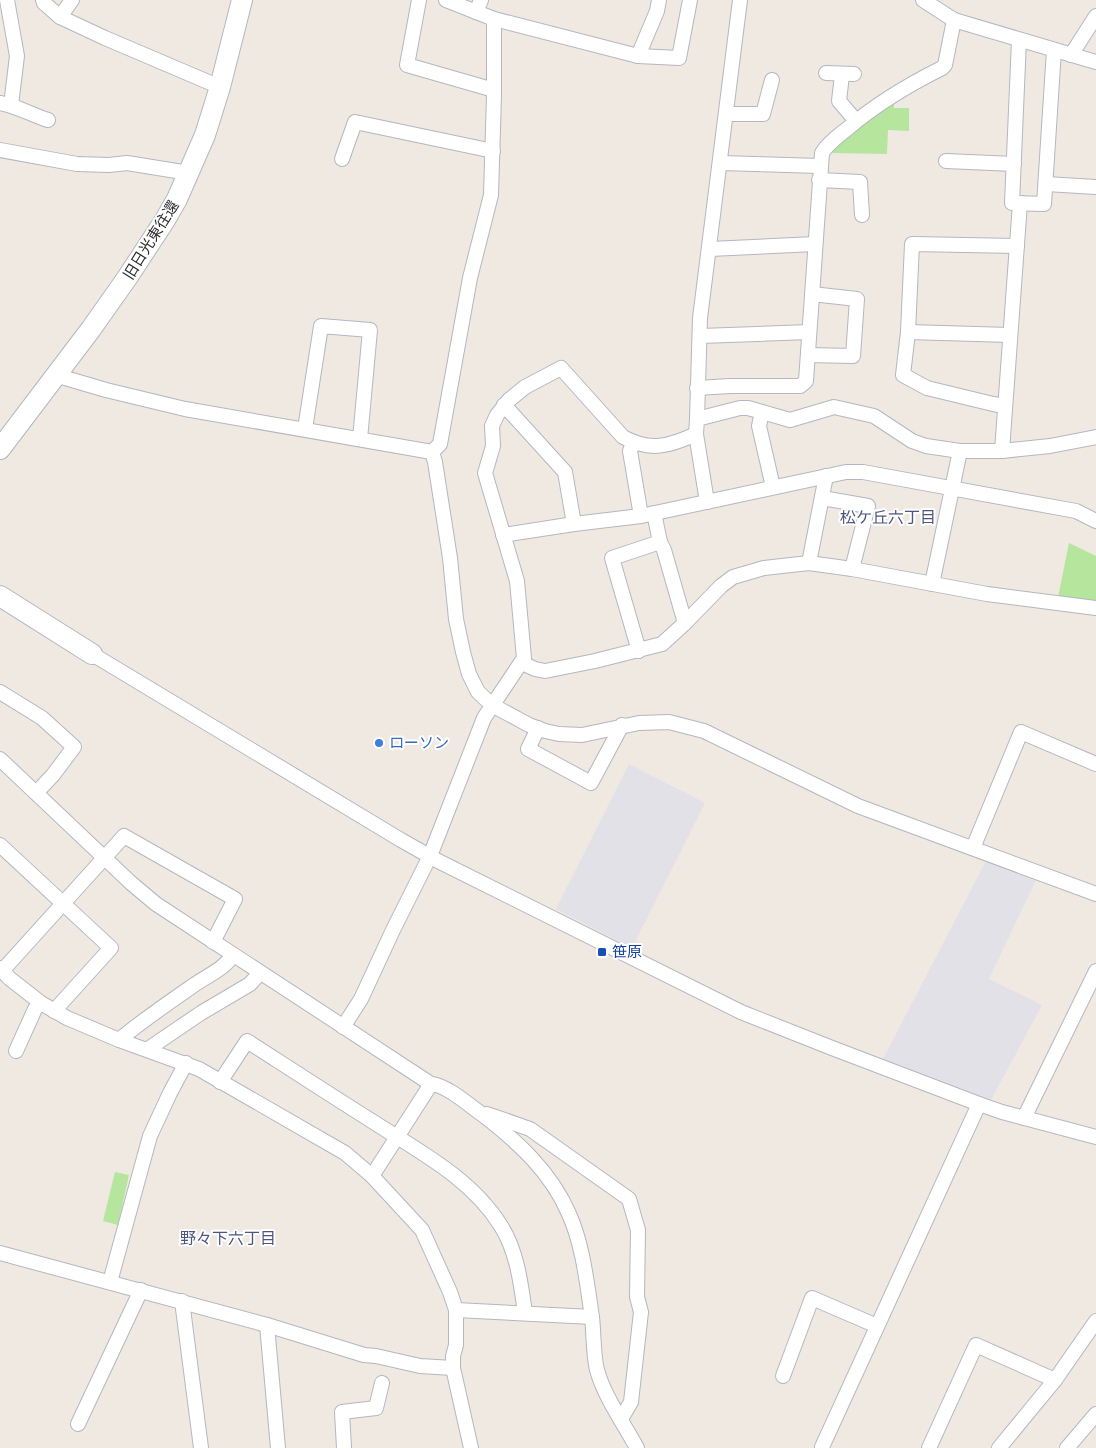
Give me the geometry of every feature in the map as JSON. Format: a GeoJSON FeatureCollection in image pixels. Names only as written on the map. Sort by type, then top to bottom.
{"type":"FeatureCollection","features":[{"type":"Feature","properties":{"kind":"street"},"geometry":{"type":"LineString","coordinates":[[7,0],[17,56],[6,104],[48,120]]}},
{"type":"Feature","properties":{"kind":"street"},"geometry":{"type":"LineString","coordinates":[[43,0],[60,17],[220,88]]}},
{"type":"Feature","properties":{"kind":"street"},"geometry":{"type":"LineString","coordinates":[[60,17],[72,0]]}},
{"type":"Feature","properties":{"kind":"street","name":"旧日光東往還"},"geometry":{"type":"LineString","coordinates":[[0,449],[91,329],[133,270],[165,220],[189,173],[205,135],[220,88],[242,0]]}},
{"type":"Feature","properties":{"kind":"street"},"geometry":{"type":"LineString","coordinates":[[419,0],[407,65],[494,90]]}},
{"type":"Feature","properties":{"kind":"street"},"geometry":{"type":"LineString","coordinates":[[446,0],[478,6],[494,19],[638,56],[679,58],[690,0]]}},
{"type":"Feature","properties":{"kind":"street"},"geometry":{"type":"LineString","coordinates":[[638,56],[657,11],[659,0]]}},
{"type":"Feature","properties":{"kind":"street"},"geometry":{"type":"LineString","coordinates":[[707,502],[696,434],[700,336],[704,282],[710,249],[740,0]]}},
{"type":"Feature","properties":{"kind":"street"},"geometry":{"type":"LineString","coordinates":[[923,0],[954,20],[1096,62]]}},
{"type":"Feature","properties":{"kind":"street"},"geometry":{"type":"LineString","coordinates":[[1071,55],[1096,16]]}},
{"type":"Feature","properties":{"kind":"street"},"geometry":{"type":"LineString","coordinates":[[432,452],[440,444],[470,278],[491,195],[494,19]]}},
{"type":"Feature","properties":{"kind":"street"},"geometry":{"type":"LineString","coordinates":[[697,388],[800,386],[806,381],[822,152],[826,146],[856,121],[890,97],[945,65],[954,20]]}},
{"type":"Feature","properties":{"kind":"street"},"geometry":{"type":"LineString","coordinates":[[1019,40],[1012,203],[1044,204],[1054,50]]}},
{"type":"Feature","properties":{"kind":"street"},"geometry":{"type":"LineString","coordinates":[[826,73],[848,74],[839,101],[856,121]]}},
{"type":"Feature","properties":{"kind":"street"},"geometry":{"type":"LineString","coordinates":[[726,114],[763,114],[772,80]]}},
{"type":"Feature","properties":{"kind":"street"},"geometry":{"type":"LineString","coordinates":[[342,159],[355,122],[493,151]]}},
{"type":"Feature","properties":{"kind":"street"},"geometry":{"type":"LineString","coordinates":[[0,150],[77,164],[109,165],[127,163],[189,173]]}},
{"type":"Feature","properties":{"kind":"street"},"geometry":{"type":"LineString","coordinates":[[946,161],[1014,164]]}},
{"type":"Feature","properties":{"kind":"street"},"geometry":{"type":"LineString","coordinates":[[720,163],[820,173],[860,182],[862,215]]}},
{"type":"Feature","properties":{"kind":"street"},"geometry":{"type":"LineString","coordinates":[[1046,184],[1096,186]]}},
{"type":"Feature","properties":{"kind":"street"},"geometry":{"type":"LineString","coordinates":[[1002,450],[1020,204]]}},
{"type":"Feature","properties":{"kind":"street"},"geometry":{"type":"LineString","coordinates":[[710,249],[815,244]]}},
{"type":"Feature","properties":{"kind":"street"},"geometry":{"type":"LineString","coordinates":[[1005,406],[927,388],[904,374],[912,244],[1017,246]]}},
{"type":"Feature","properties":{"kind":"street"},"geometry":{"type":"LineString","coordinates":[[808,355],[853,356],[857,299],[812,294]]}},
{"type":"Feature","properties":{"kind":"street"},"geometry":{"type":"LineString","coordinates":[[305,429],[321,326],[370,330],[360,439]]}},
{"type":"Feature","properties":{"kind":"street"},"geometry":{"type":"LineString","coordinates":[[700,336],[808,332]]}},
{"type":"Feature","properties":{"kind":"street"},"geometry":{"type":"LineString","coordinates":[[908,332],[1010,334]]}},
{"type":"Feature","properties":{"kind":"street"},"geometry":{"type":"LineString","coordinates":[[343,1027],[361,999],[392,930],[430,856],[484,718],[524,658],[517,581],[485,473],[493,446],[492,426],[497,415],[504,405],[525,387],[561,368],[623,437],[633,443],[649,446],[667,446],[696,434]]}},
{"type":"Feature","properties":{"kind":"street"},"geometry":{"type":"LineString","coordinates":[[55,375],[106,390],[185,409],[432,452]]}},
{"type":"Feature","properties":{"kind":"street"},"geometry":{"type":"LineString","coordinates":[[504,405],[564,472],[574,524]]}},
{"type":"Feature","properties":{"kind":"street"},"geometry":{"type":"LineString","coordinates":[[697,419],[740,408],[748,408],[790,420],[834,407],[874,416],[912,441],[926,446],[960,451],[1050,446],[1096,437]]}},
{"type":"Feature","properties":{"kind":"street"},"geometry":{"type":"LineString","coordinates":[[762,412],[759,426],[772,487]]}},
{"type":"Feature","properties":{"kind":"street"},"geometry":{"type":"LineString","coordinates":[[633,443],[630,451],[647,515],[664,550],[685,623]]}},
{"type":"Feature","properties":{"kind":"street"},"geometry":{"type":"LineString","coordinates":[[932,584],[960,451]]}},
{"type":"Feature","properties":{"kind":"street"},"geometry":{"type":"LineString","coordinates":[[432,452],[450,558],[456,619],[465,660],[469,674],[478,692],[492,705],[538,728],[559,734],[576,735],[622,725],[669,722],[704,731],[858,806],[1096,894]]}},
{"type":"Feature","properties":{"kind":"street"},"geometry":{"type":"LineString","coordinates":[[503,535],[647,515],[846,472],[863,472],[1076,511],[1096,521]]}},
{"type":"Feature","properties":{"kind":"street"},"geometry":{"type":"LineString","coordinates":[[809,563],[826,476]]}},
{"type":"Feature","properties":{"kind":"street"},"geometry":{"type":"LineString","coordinates":[[822,498],[868,506],[852,569]]}},
{"type":"Feature","properties":{"kind":"street"},"geometry":{"type":"LineString","coordinates":[[639,651],[612,558],[660,542]]}},
{"type":"Feature","properties":{"kind":"street"},"geometry":{"type":"LineString","coordinates":[[522,663],[545,671],[639,651],[662,644],[732,577],[764,568],[809,563],[987,594],[1096,608]]}},
{"type":"Feature","properties":{"kind":"street"},"geometry":{"type":"LineString","coordinates":[[0,596],[349,810],[430,856],[741,1012],[979,1104],[1096,1137]]}},
{"type":"Feature","properties":{"kind":"street"},"geometry":{"type":"LineString","coordinates":[[0,692],[42,718],[74,747],[53,775],[36,793]]}},
{"type":"Feature","properties":{"kind":"street"},"geometry":{"type":"LineString","coordinates":[[538,728],[528,749],[592,783],[622,725]]}},
{"type":"Feature","properties":{"kind":"street"},"geometry":{"type":"LineString","coordinates":[[973,848],[1020,732],[1096,764]]}},
{"type":"Feature","properties":{"kind":"street"},"geometry":{"type":"LineString","coordinates":[[0,759],[105,859],[156,904],[431,1084],[438,1085],[477,1111],[500,1128],[536,1161],[561,1197],[576,1232],[592,1317],[597,1371],[637,1448]]}},
{"type":"Feature","properties":{"kind":"street"},"geometry":{"type":"LineString","coordinates":[[213,942],[236,899],[124,836],[64,904],[1,969],[9,978],[41,1003],[67,1018],[119,1040],[199,1068],[345,1154],[372,1176],[422,1230],[450,1292],[456,1310],[456,1345],[453,1356],[453,1368],[471,1448]]}},
{"type":"Feature","properties":{"kind":"street"},"geometry":{"type":"LineString","coordinates":[[0,845],[111,948],[54,1010]]}},
{"type":"Feature","properties":{"kind":"street"},"geometry":{"type":"LineString","coordinates":[[119,1040],[144,1019],[225,966],[233,955]]}},
{"type":"Feature","properties":{"kind":"street"},"geometry":{"type":"LineString","coordinates":[[1024,1118],[1096,971]]}},
{"type":"Feature","properties":{"kind":"street"},"geometry":{"type":"LineString","coordinates":[[148,1050],[201,1013],[250,984],[260,973]]}},
{"type":"Feature","properties":{"kind":"street"},"geometry":{"type":"LineString","coordinates":[[16,1051],[35,1009],[41,1003]]}},
{"type":"Feature","properties":{"kind":"street"},"geometry":{"type":"LineString","coordinates":[[220,1082],[246,1041],[397,1138],[467,1186],[492,1213],[509,1242],[522,1288],[525,1313]]}},
{"type":"Feature","properties":{"kind":"street"},"geometry":{"type":"LineString","coordinates":[[110,1282],[150,1136],[170,1092],[186,1063]]}},
{"type":"Feature","properties":{"kind":"street"},"geometry":{"type":"LineString","coordinates":[[372,1176],[431,1084]]}},
{"type":"Feature","properties":{"kind":"street"},"geometry":{"type":"LineString","coordinates":[[822,1447],[979,1104]]}},
{"type":"Feature","properties":{"kind":"street"},"geometry":{"type":"LineString","coordinates":[[477,1111],[530,1129],[629,1200],[638,1230],[637,1298],[641,1312],[631,1402],[621,1418]]}},
{"type":"Feature","properties":{"kind":"street"},"geometry":{"type":"LineString","coordinates":[[0,1253],[182,1301],[364,1355],[420,1366],[453,1368]]}},
{"type":"Feature","properties":{"kind":"street"},"geometry":{"type":"LineString","coordinates":[[78,1424],[141,1290]]}},
{"type":"Feature","properties":{"kind":"street"},"geometry":{"type":"LineString","coordinates":[[783,1376],[812,1298],[877,1326]]}},
{"type":"Feature","properties":{"kind":"street"},"geometry":{"type":"LineString","coordinates":[[182,1301],[200,1448]]}},
{"type":"Feature","properties":{"kind":"street"},"geometry":{"type":"LineString","coordinates":[[456,1310],[592,1317]]}},
{"type":"Feature","properties":{"kind":"street"},"geometry":{"type":"LineString","coordinates":[[999,1448],[1055,1380],[1095,1324]]}},
{"type":"Feature","properties":{"kind":"street"},"geometry":{"type":"LineString","coordinates":[[267,1325],[278,1448]]}},
{"type":"Feature","properties":{"kind":"street"},"geometry":{"type":"LineString","coordinates":[[929,1448],[976,1345],[1055,1380]]}},
{"type":"Feature","properties":{"kind":"street"},"geometry":{"type":"LineString","coordinates":[[344,1448],[342,1412],[376,1408],[382,1383]]}},
{"type":"Feature","properties":{"kind":"street"},"geometry":{"type":"LineString","coordinates":[[1067,1448],[1096,1414]]}},
{"type":"Feature","properties":{"kind":"shaded area"},"geometry":{"type":"Polygon","coordinates":[[[629,764],[705,803],[632,948],[556,909],[629,764]]]}},
{"type":"Feature","properties":{"kind":"shaded area"},"geometry":{"type":"Polygon","coordinates":[[[987,859],[1037,878],[989,979],[1042,1005],[990,1102],[883,1059],[987,859]]]}},
{"type":"Feature","properties":{"kind":"green space"},"geometry":{"type":"Polygon","coordinates":[[[894,101],[894,108],[909,108],[909,131],[888,130],[887,154],[832,153],[831,151],[894,101]]]}},
{"type":"Feature","properties":{"kind":"green space"},"geometry":{"type":"Polygon","coordinates":[[[1069,543],[1096,556],[1096,601],[1058,597],[1069,543]]]}},
{"type":"Feature","properties":{"kind":"green space"},"geometry":{"type":"Polygon","coordinates":[[[115,1172],[129,1175],[118,1225],[103,1221],[115,1172]]]}},
{"type":"Feature","properties":{"kind":"place","name":"ローソン"},"geometry":{"type":"Point","coordinates":[379,743]}},
{"type":"Feature","properties":{"kind":"place","name":"笹原"},"geometry":{"type":"Point","coordinates":[602,952]}},
{"type":"Feature","properties":{"kind":"district","name":"松ケ丘六丁目"},"geometry":{"type":"Point","coordinates":[888,517]}},
{"type":"Feature","properties":{"kind":"district","name":"野々下六丁目"},"geometry":{"type":"Point","coordinates":[228,1238]}}]}
